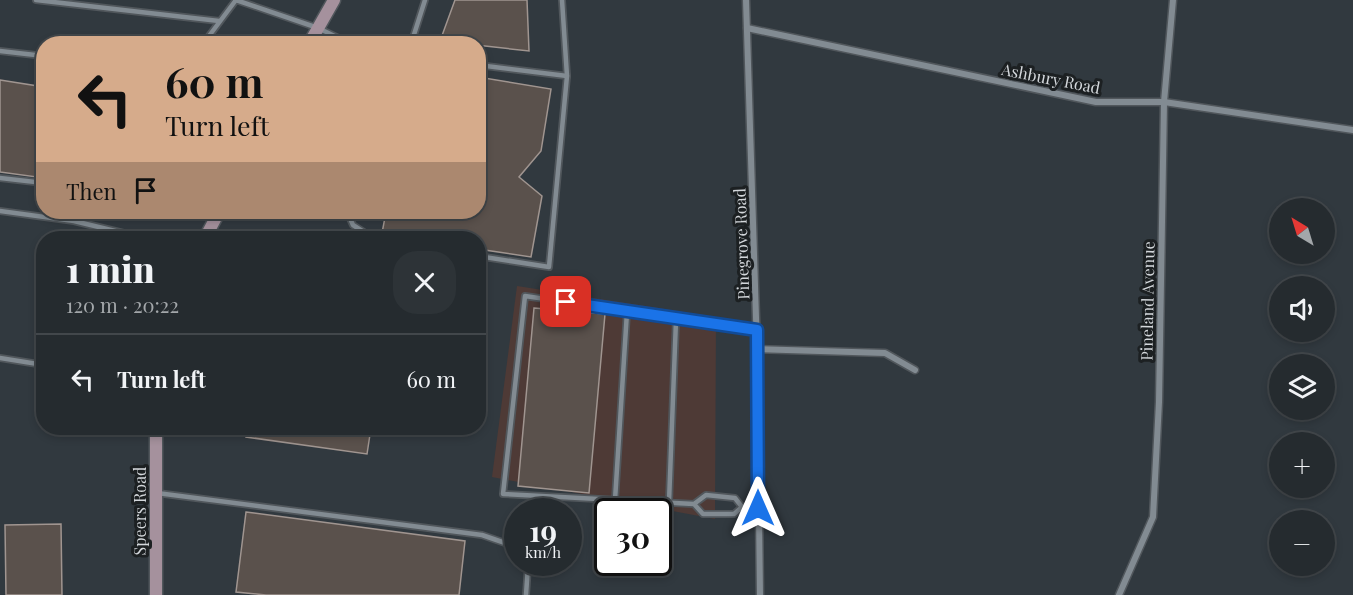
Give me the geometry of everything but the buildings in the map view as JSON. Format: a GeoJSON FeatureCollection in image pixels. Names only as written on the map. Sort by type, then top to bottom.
{"type":"FeatureCollection","features":[{"type":"Feature","properties":{"kind":"main road"},"geometry":{"type":"LineString","coordinates":[[314,36],[334,0]]}},
{"type":"Feature","properties":{"kind":"main road","name":"Speers Road"},"geometry":{"type":"LineString","coordinates":[[156,435],[156,595]]}},
{"type":"Feature","properties":{"kind":"street","name":"Pinegrove Road"},"geometry":{"type":"LineString","coordinates":[[746,0],[757,330],[760,595]]}},
{"type":"Feature","properties":{"kind":"street","name":"Pineland Avenue"},"geometry":{"type":"LineString","coordinates":[[1119,595],[1153,517],[1159,402],[1164,102],[1173,0]]}},
{"type":"Feature","properties":{"kind":"street","name":"Ashbury Road"},"geometry":{"type":"LineString","coordinates":[[747,28],[1096,102],[1164,102],[1353,130]]}},
{"type":"Feature","properties":{"kind":"street"},"geometry":{"type":"LineString","coordinates":[[757,349],[885,353],[915,370]]}},
{"type":"Feature","properties":{"kind":"lane"},"geometry":{"type":"LineString","coordinates":[[36,0],[219,21]]}},
{"type":"Feature","properties":{"kind":"lane"},"geometry":{"type":"LineString","coordinates":[[209,36],[236,0],[318,28],[334,36]]}},
{"type":"Feature","properties":{"kind":"lane"},"geometry":{"type":"LineString","coordinates":[[414,36],[425,0]]}},
{"type":"Feature","properties":{"kind":"lane"},"geometry":{"type":"LineString","coordinates":[[486,257],[549,267],[567,76],[562,0]]}},
{"type":"Feature","properties":{"kind":"lane"},"geometry":{"type":"LineString","coordinates":[[0,51],[36,55]]}},
{"type":"Feature","properties":{"kind":"lane"},"geometry":{"type":"LineString","coordinates":[[486,66],[567,76]]}},
{"type":"Feature","properties":{"kind":"lane"},"geometry":{"type":"LineString","coordinates":[[0,178],[36,182]]}},
{"type":"Feature","properties":{"kind":"lane"},"geometry":{"type":"LineString","coordinates":[[0,211],[36,216]]}},
{"type":"Feature","properties":{"kind":"lane"},"geometry":{"type":"LineString","coordinates":[[59,219],[115,231]]}},
{"type":"Feature","properties":{"kind":"lane"},"geometry":{"type":"LineString","coordinates":[[351,219],[353,225],[362,231]]}},
{"type":"Feature","properties":{"kind":"lane"},"geometry":{"type":"LineString","coordinates":[[594,499],[503,494],[525,296],[676,320],[757,330]]}},
{"type":"Feature","properties":{"kind":"lane"},"geometry":{"type":"LineString","coordinates":[[615,498],[627,312]]}},
{"type":"Feature","properties":{"kind":"lane"},"geometry":{"type":"LineString","coordinates":[[669,498],[676,320]]}},
{"type":"Feature","properties":{"kind":"lane"},"geometry":{"type":"LineString","coordinates":[[0,358],[36,364]]}},
{"type":"Feature","properties":{"kind":"lane"},"geometry":{"type":"LineString","coordinates":[[155,493],[482,535],[504,543]]}},
{"type":"Feature","properties":{"kind":"lane"},"geometry":{"type":"LineString","coordinates":[[672,502],[694,504],[706,495],[735,498],[742,507]]}},
{"type":"Feature","properties":{"kind":"lane"},"geometry":{"type":"LineString","coordinates":[[694,504],[703,514],[734,514],[742,507],[758,508]]}},
{"type":"Feature","properties":{"kind":"lane"},"geometry":{"type":"LineString","coordinates":[[526,595],[527,576]]}},
{"type":"Feature","properties":{"kind":"shaded area"},"geometry":{"type":"Polygon","coordinates":[[[517,286],[716,317],[715,519],[672,511],[672,498],[604,498],[492,477],[517,286]]]}},
{"type":"Feature","properties":{"kind":"route"},"geometry":{"type":"LineString","coordinates":[[566,302],[676,320],[757,330],[758,508]]}}]}
